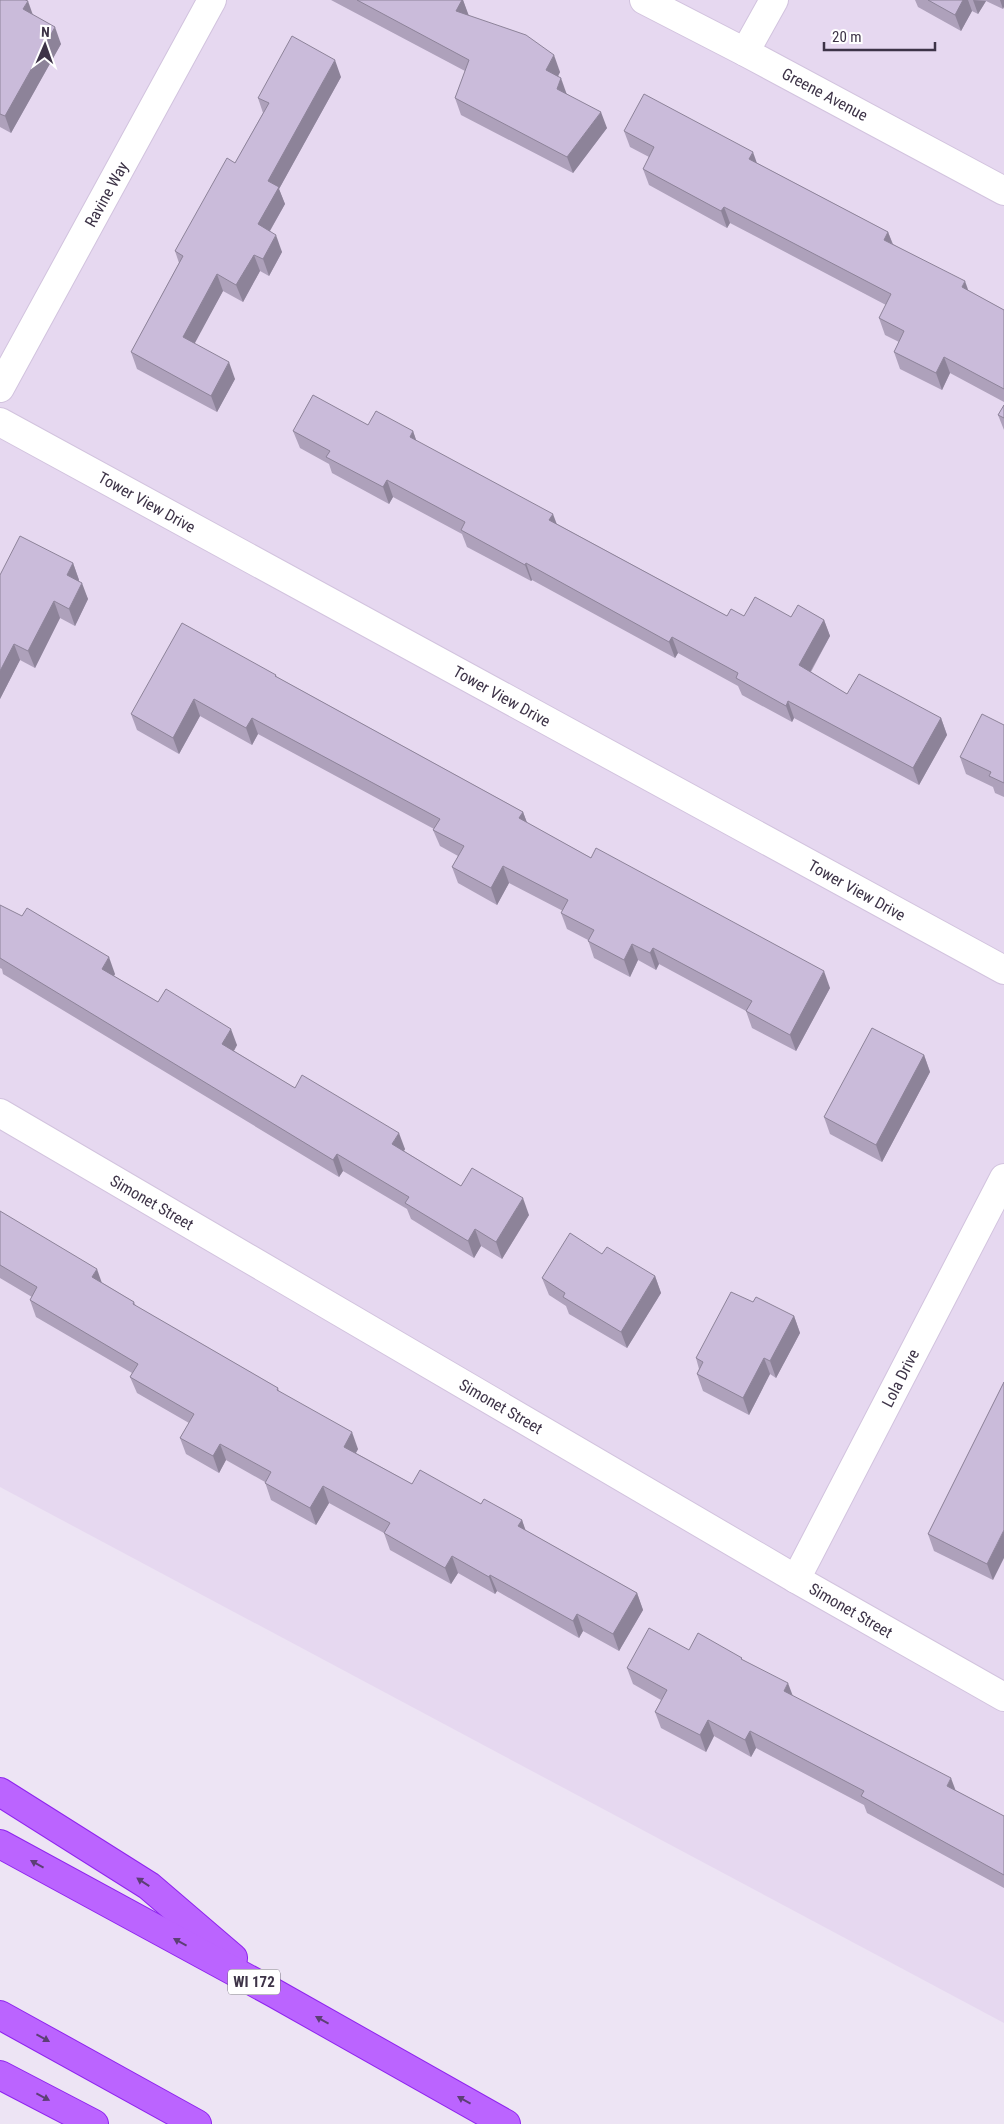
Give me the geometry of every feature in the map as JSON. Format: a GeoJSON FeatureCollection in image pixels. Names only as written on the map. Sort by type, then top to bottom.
{"type":"FeatureCollection","features":[{"type":"Feature","properties":{"kind":"highway"},"geometry":{"type":"LineString","coordinates":[[0,1792],[150,1886],[274,1993]]}},
{"type":"Feature","properties":{"kind":"highway","name":"WI 172"},"geometry":{"type":"LineString","coordinates":[[0,1844],[274,1993],[506,2124]]}},
{"type":"Feature","properties":{"kind":"highway"},"geometry":{"type":"LineString","coordinates":[[0,2015],[197,2124]]}},
{"type":"Feature","properties":{"kind":"highway"},"geometry":{"type":"LineString","coordinates":[[0,2075],[94,2124]]}},
{"type":"Feature","properties":{"kind":"street","name":"Ravine Way"},"geometry":{"type":"LineString","coordinates":[[0,388],[212,0]]}},
{"type":"Feature","properties":{"kind":"street","name":"Greene Avenue"},"geometry":{"type":"LineString","coordinates":[[644,0],[1004,191]]}},
{"type":"Feature","properties":{"kind":"street"},"geometry":{"type":"LineString","coordinates":[[745,52],[774,0]]}},
{"type":"Feature","properties":{"kind":"street","name":"Tower View Drive"},"geometry":{"type":"LineString","coordinates":[[0,422],[1004,970]]}},
{"type":"Feature","properties":{"kind":"street","name":"Simonet Street"},"geometry":{"type":"LineString","coordinates":[[0,1113],[796,1579],[1004,1697]]}},
{"type":"Feature","properties":{"kind":"street","name":"Lola Drive"},"geometry":{"type":"LineString","coordinates":[[796,1579],[1004,1178]]}},
{"type":"Feature","properties":{"kind":"shaded area"},"geometry":{"type":"Polygon","coordinates":[[[0,0],[1004,0],[1004,2023],[0,1487],[0,0]]]}},
{"type":"Feature","properties":{"kind":"building"},"geometry":{"type":"Polygon","coordinates":[[[0,0],[28,1],[23,9],[55,27],[5,116],[0,114],[0,0]]]}},
{"type":"Feature","properties":{"kind":"building"},"geometry":{"type":"Polygon","coordinates":[[[357,0],[462,0],[456,11],[526,35],[554,55],[546,70],[561,78],[557,89],[601,112],[567,157],[455,98],[469,60],[357,0]]]}},
{"type":"Feature","properties":{"kind":"building"},"geometry":{"type":"Polygon","coordinates":[[[928,0],[963,0],[955,15],[928,0]]]}},
{"type":"Feature","properties":{"kind":"building"},"geometry":{"type":"Polygon","coordinates":[[[292,36],[335,60],[268,181],[279,187],[258,224],[276,235],[263,259],[254,255],[236,285],[217,274],[183,337],[229,362],[211,396],[131,352],[183,256],[175,251],[227,158],[235,163],[269,103],[258,98],[292,36]]]}},
{"type":"Feature","properties":{"kind":"building"},"geometry":{"type":"Polygon","coordinates":[[[644,94],[753,152],[749,159],[888,232],[884,240],[965,281],[962,287],[1004,310],[1004,389],[944,357],[936,373],[894,352],[904,331],[879,318],[891,294],[724,207],[721,211],[643,169],[654,147],[624,131],[644,94]]]}},
{"type":"Feature","properties":{"kind":"building"},"geometry":{"type":"Polygon","coordinates":[[[313,395],[368,425],[376,411],[413,431],[410,437],[553,514],[549,520],[727,616],[731,609],[744,616],[755,597],[791,617],[798,605],[824,620],[799,665],[847,694],[859,674],[941,718],[913,768],[788,701],[786,706],[736,678],[738,673],[672,637],[669,642],[526,563],[525,565],[461,530],[465,522],[387,480],[383,487],[326,457],[330,451],[293,431],[313,395]]]}},
{"type":"Feature","properties":{"kind":"building"},"geometry":{"type":"Polygon","coordinates":[[[1004,405],[1004,418],[998,415],[1004,405]]]}},
{"type":"Feature","properties":{"kind":"building"},"geometry":{"type":"Polygon","coordinates":[[[20,536],[73,563],[67,575],[82,583],[69,609],[54,601],[28,651],[14,644],[0,671],[0,575],[20,536]]]}},
{"type":"Feature","properties":{"kind":"building"},"geometry":{"type":"Polygon","coordinates":[[[182,623],[523,812],[519,818],[591,858],[596,848],[824,971],[790,1035],[746,1011],[752,1001],[653,948],[650,953],[632,944],[624,960],[588,941],[594,930],[561,913],[568,900],[503,866],[491,888],[452,867],[464,846],[433,830],[440,819],[252,718],[246,728],[194,699],[173,738],[131,714],[182,623]]]}},
{"type":"Feature","properties":{"kind":"building"},"geometry":{"type":"Polygon","coordinates":[[[982,714],[1004,725],[1004,783],[989,776],[991,772],[960,757],[982,714]]]}},
{"type":"Feature","properties":{"kind":"building"},"geometry":{"type":"Polygon","coordinates":[[[0,905],[22,916],[27,908],[109,957],[102,969],[158,1002],[166,989],[231,1029],[222,1044],[295,1088],[302,1075],[399,1133],[392,1144],[461,1186],[472,1168],[523,1198],[496,1242],[475,1229],[468,1241],[405,1203],[409,1197],[337,1154],[333,1160],[0,958],[0,905]]]}},
{"type":"Feature","properties":{"kind":"building"},"geometry":{"type":"Polygon","coordinates":[[[872,1028],[924,1055],[876,1145],[824,1117],[872,1028]]]}},
{"type":"Feature","properties":{"kind":"building"},"geometry":{"type":"Polygon","coordinates":[[[0,1211],[97,1269],[92,1277],[134,1302],[133,1304],[278,1388],[277,1390],[352,1432],[344,1447],[412,1484],[420,1470],[481,1504],[484,1499],[522,1520],[518,1526],[637,1593],[613,1634],[577,1614],[573,1621],[452,1556],[445,1568],[384,1533],[390,1523],[323,1486],[310,1508],[265,1483],[271,1472],[220,1444],[213,1456],[180,1438],[194,1414],[130,1377],[138,1364],[30,1300],[37,1287],[0,1265],[0,1211]]]}},
{"type":"Feature","properties":{"kind":"building"},"geometry":{"type":"Polygon","coordinates":[[[570,1233],[602,1254],[607,1247],[655,1276],[621,1332],[563,1297],[565,1293],[542,1278],[570,1233]]]}},
{"type":"Feature","properties":{"kind":"building"},"geometry":{"type":"Polygon","coordinates":[[[731,1292],[753,1302],[756,1297],[794,1316],[770,1361],[764,1358],[743,1398],[697,1374],[703,1362],[696,1358],[731,1292]]]}},
{"type":"Feature","properties":{"kind":"building"},"geometry":{"type":"Polygon","coordinates":[[[1004,1382],[1004,1530],[987,1564],[928,1534],[1004,1382]]]}},
{"type":"Feature","properties":{"kind":"building"},"geometry":{"type":"Polygon","coordinates":[[[649,1628],[689,1650],[698,1633],[741,1659],[788,1683],[784,1691],[951,1778],[947,1786],[1004,1816],[1004,1875],[861,1796],[864,1791],[750,1731],[745,1740],[708,1720],[700,1735],[655,1712],[667,1690],[627,1668],[649,1628]]]}}]}
